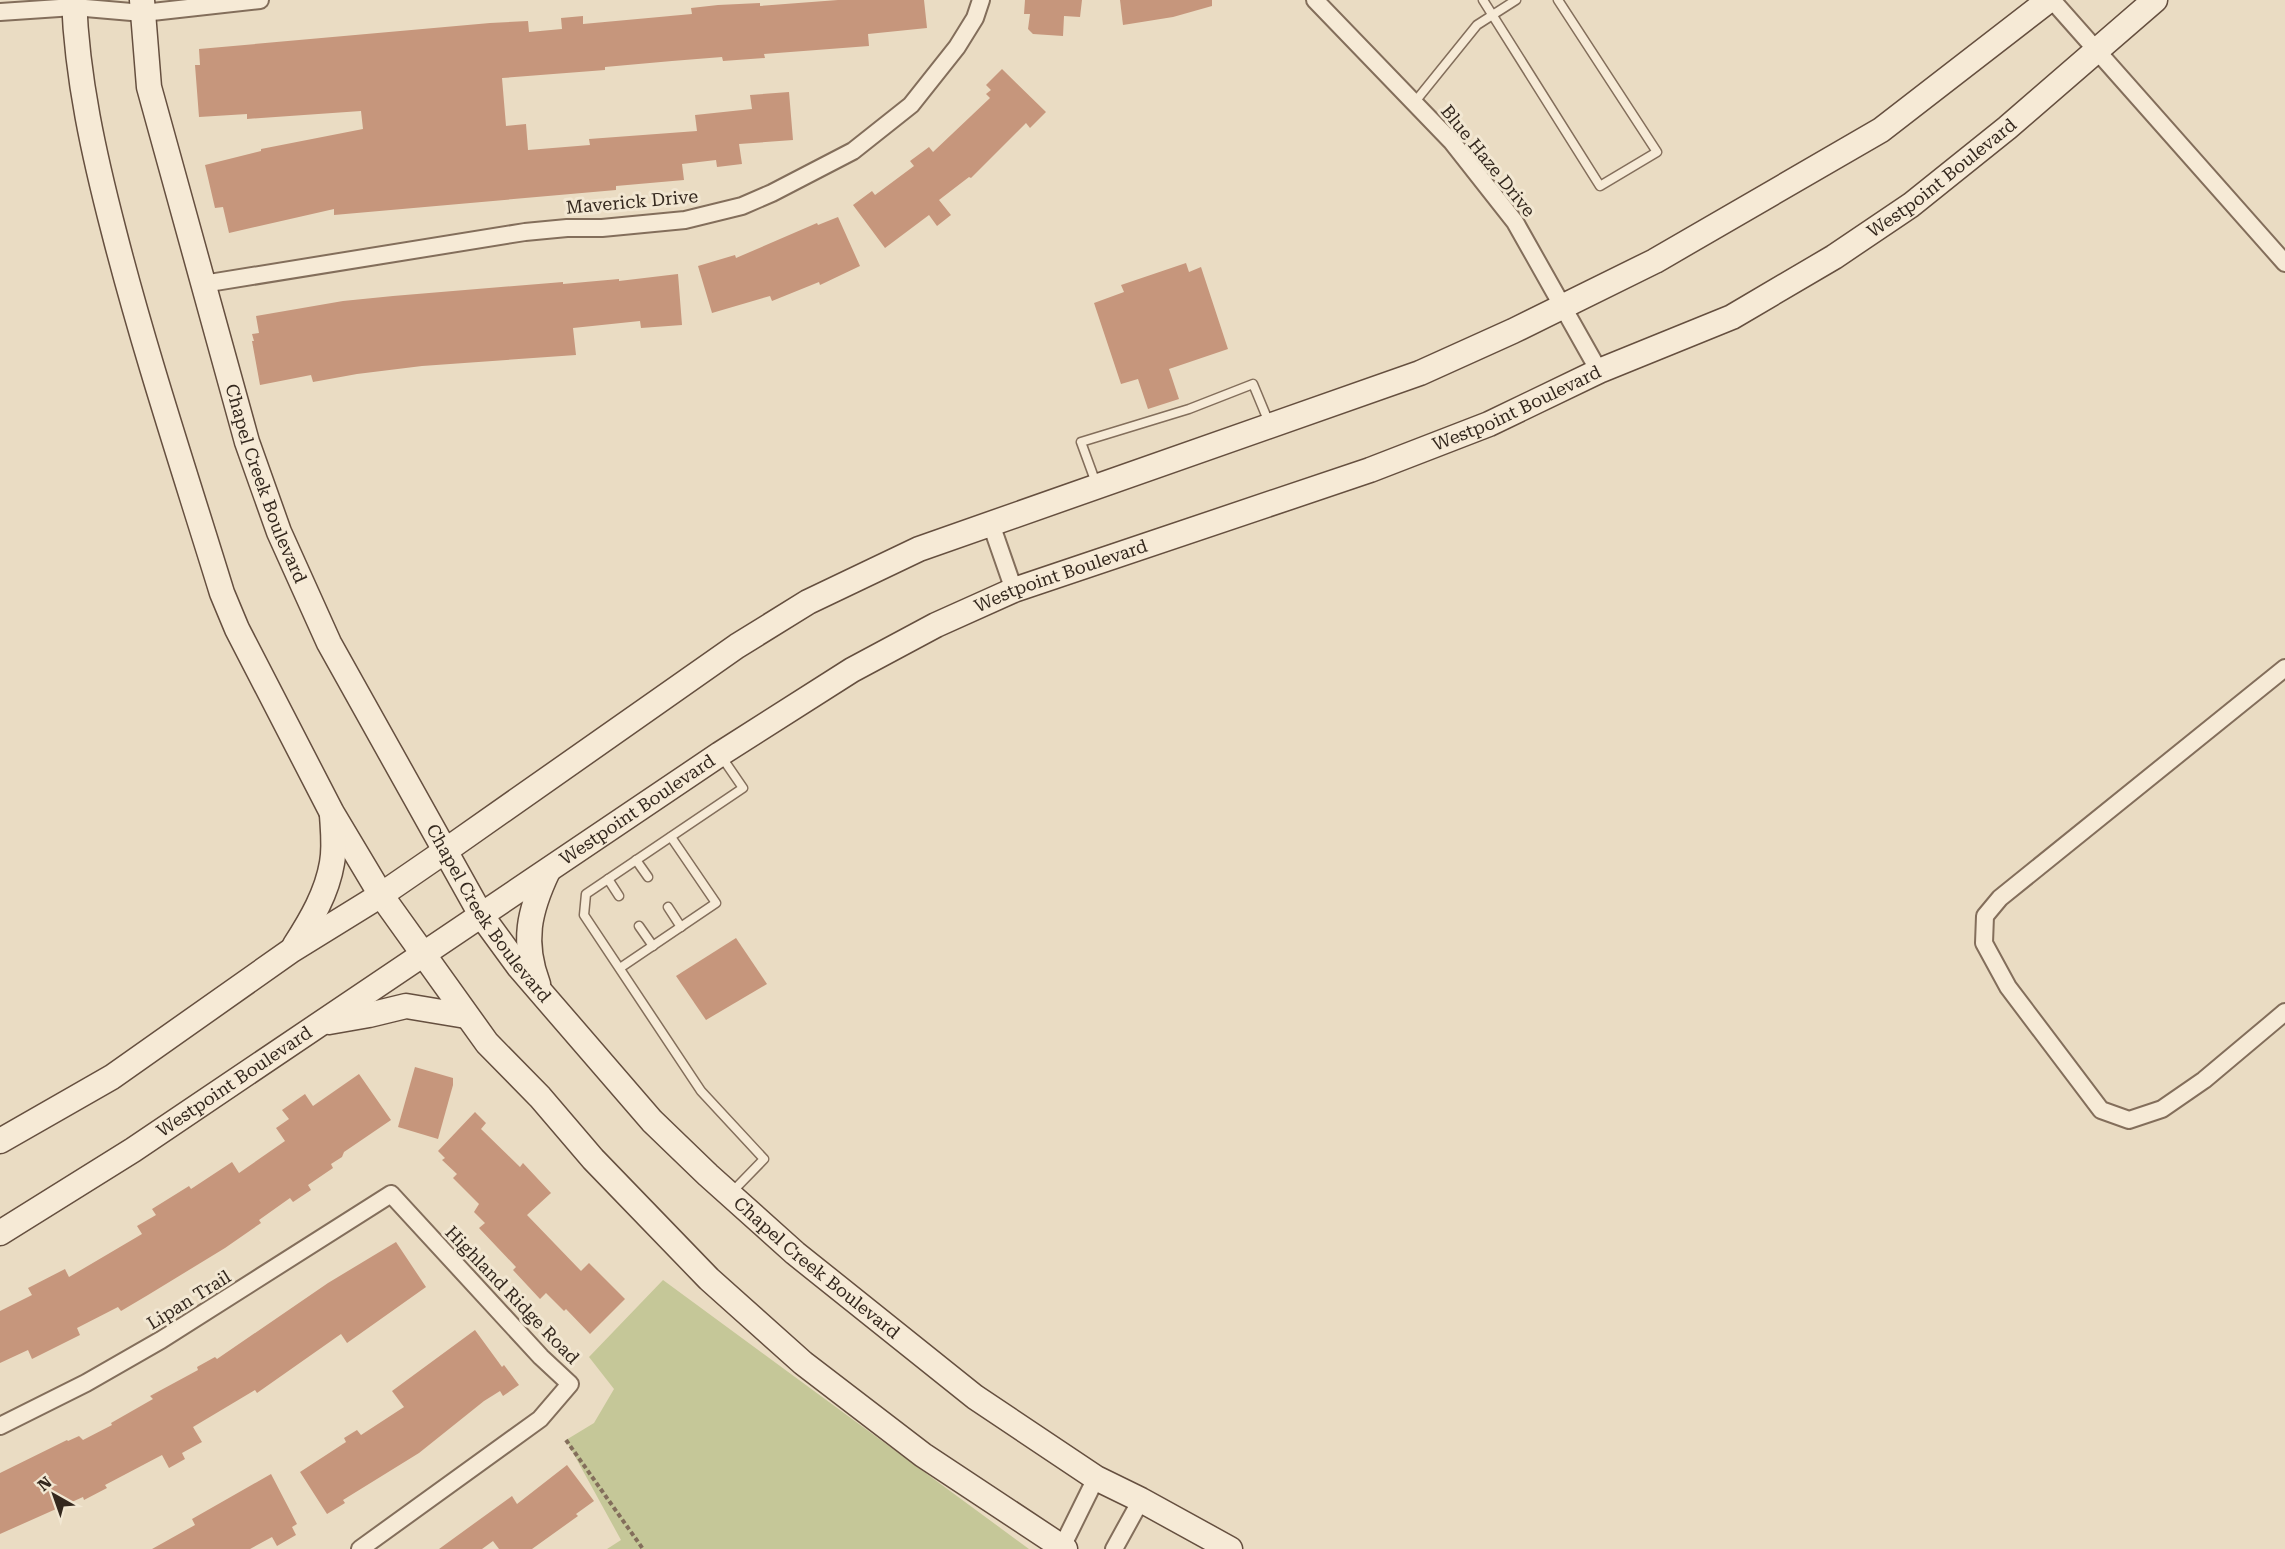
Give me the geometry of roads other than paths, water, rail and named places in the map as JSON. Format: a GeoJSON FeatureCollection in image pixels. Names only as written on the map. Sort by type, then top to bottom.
{"type":"FeatureCollection","features":[{"type":"Feature","properties":{"kind":"main road"},"geometry":{"type":"LineString","coordinates":[[0,1141],[112,1077],[292,950],[381,895],[445,851],[737,646],[808,602],[919,549],[1420,373],[1562,307],[1655,261],[1881,130],[2051,0]]}},
{"type":"Feature","properties":{"kind":"main road","name":"Westpoint Boulevard"},"geometry":{"type":"LineString","coordinates":[[0,1233],[133,1150],[720,754],[852,670],[936,625],[1014,590],[1370,470],[1489,424],[1599,371],[1732,317],[1834,257],[1911,205],[2007,128],[2156,0]]}},
{"type":"Feature","properties":{"kind":"main road"},"geometry":{"type":"LineString","coordinates":[[74,4],[77,57],[93,150],[130,296],[222,593],[237,629],[317,788],[381,895],[487,1043],[540,1096],[593,1159],[709,1279],[802,1363],[923,1455],[1063,1548]]}},
{"type":"Feature","properties":{"kind":"main road","name":"Chapel Creek Boulevard"},"geometry":{"type":"LineString","coordinates":[[142,7],[149,87],[247,442],[279,532],[329,643],[481,915],[519,967],[652,1121],[795,1253],[975,1397],[1096,1478],[1230,1549]]}},
{"type":"Feature","properties":{"kind":"main road"},"geometry":{"type":"LineString","coordinates":[[292,950],[311,920],[326,886],[334,848],[332,813]]}},
{"type":"Feature","properties":{"kind":"main road"},"geometry":{"type":"LineString","coordinates":[[541,992],[530,964],[528,931],[534,900],[548,870]]}},
{"type":"Feature","properties":{"kind":"main road"},"geometry":{"type":"LineString","coordinates":[[320,1023],[406,1006],[466,1016]]}},
{"type":"Feature","properties":{"kind":"street"},"geometry":{"type":"LineString","coordinates":[[0,12],[74,4],[142,7],[260,0]]}},
{"type":"Feature","properties":{"kind":"street","name":"Maverick Drive"},"geometry":{"type":"LineString","coordinates":[[203,284],[525,232],[567,228],[603,228],[685,220],[742,206],[853,151],[911,105],[957,47],[975,18],[981,0]]}},
{"type":"Feature","properties":{"kind":"street","name":"Blue Haze Drive"},"geometry":{"type":"LineString","coordinates":[[1315,0],[1452,142],[1515,222],[1599,371]]}},
{"type":"Feature","properties":{"kind":"street"},"geometry":{"type":"LineString","coordinates":[[2051,0],[2285,263]]}},
{"type":"Feature","properties":{"kind":"street"},"geometry":{"type":"LineString","coordinates":[[991,524],[1014,590]]}},
{"type":"Feature","properties":{"kind":"street"},"geometry":{"type":"LineString","coordinates":[[2285,668],[2000,898],[1985,916],[1984,943],[2008,987],[2101,1110],[2129,1120],[2162,1109],[2204,1080],[2285,1012]]}},
{"type":"Feature","properties":{"kind":"street","name":"Lipan Trail"},"geometry":{"type":"LineString","coordinates":[[0,1426],[86,1383],[161,1340],[391,1194]]}},
{"type":"Feature","properties":{"kind":"street","name":"Highland Ridge Road"},"geometry":{"type":"LineString","coordinates":[[360,1549],[540,1419],[570,1384],[541,1357],[391,1194]]}},
{"type":"Feature","properties":{"kind":"street"},"geometry":{"type":"LineString","coordinates":[[1063,1548],[1096,1478]]}},
{"type":"Feature","properties":{"kind":"street"},"geometry":{"type":"LineString","coordinates":[[1114,1549],[1141,1500]]}},
{"type":"Feature","properties":{"kind":"lane"},"geometry":{"type":"LineString","coordinates":[[1483,0],[1600,186],[1657,152],[1558,0]]}},
{"type":"Feature","properties":{"kind":"lane"},"geometry":{"type":"LineString","coordinates":[[1414,103],[1477,25],[1516,0]]}},
{"type":"Feature","properties":{"kind":"lane"},"geometry":{"type":"LineString","coordinates":[[1097,487],[1081,442],[1189,409],[1253,384],[1270,426]]}},
{"type":"Feature","properties":{"kind":"lane"},"geometry":{"type":"LineString","coordinates":[[720,754],[743,788],[586,894],[584,915],[701,1091],[764,1159],[730,1195]]}},
{"type":"Feature","properties":{"kind":"lane"},"geometry":{"type":"LineString","coordinates":[[620,968],[716,903],[671,837]]}},
{"type":"Feature","properties":{"kind":"lane"},"geometry":{"type":"LineString","coordinates":[[636,860],[648,877]]}},
{"type":"Feature","properties":{"kind":"lane"},"geometry":{"type":"LineString","coordinates":[[608,879],[619,896]]}},
{"type":"Feature","properties":{"kind":"lane"},"geometry":{"type":"LineString","coordinates":[[668,907],[681,927]]}},
{"type":"Feature","properties":{"kind":"lane"},"geometry":{"type":"LineString","coordinates":[[639,926],[653,946]]}}]}
